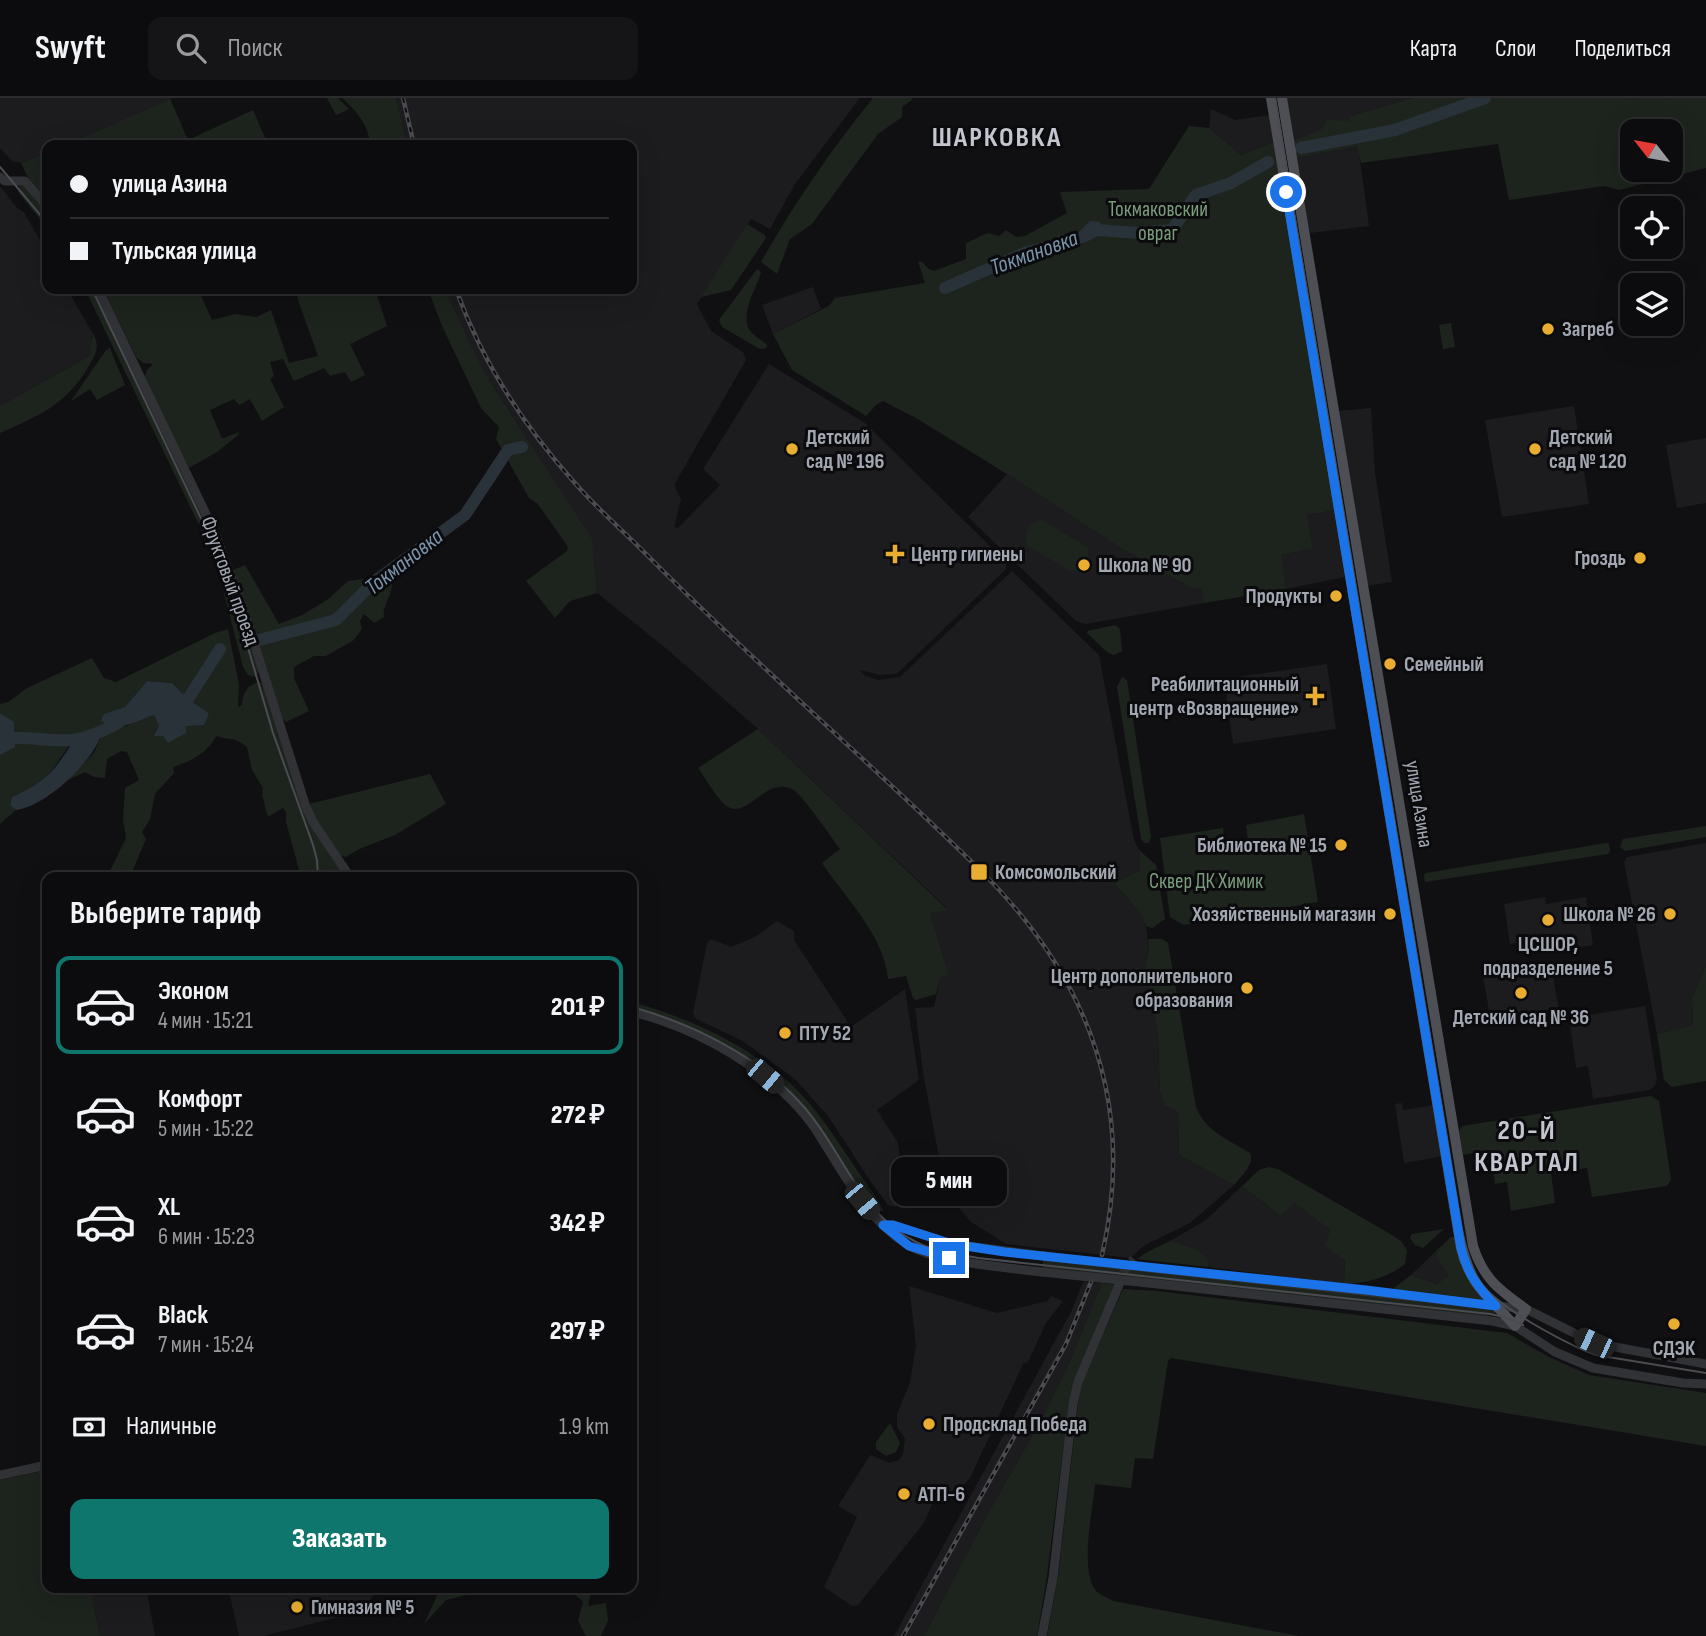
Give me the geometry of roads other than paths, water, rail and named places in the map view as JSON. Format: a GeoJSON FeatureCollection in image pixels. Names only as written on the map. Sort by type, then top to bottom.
{"type":"FeatureCollection","features":[{"type":"Feature","properties":{"kind":"main road","name":"улица Азина"},"geometry":{"type":"LineString","coordinates":[[1271,98],[1461,1248],[1471,1278],[1515,1326]]}},
{"type":"Feature","properties":{"kind":"main road","name":"улица Азина"},"geometry":{"type":"LineString","coordinates":[[1282,98],[1474,1246],[1483,1271],[1492,1282],[1526,1309]]}},
{"type":"Feature","properties":{"kind":"main road"},"geometry":{"type":"LineString","coordinates":[[1515,1326],[1526,1309]]}},
{"type":"Feature","properties":{"kind":"street"},"geometry":{"type":"LineString","coordinates":[[0,177],[5,181],[25,181],[42,200]]}},
{"type":"Feature","properties":{"kind":"street","name":"Фруктовый проезд"},"geometry":{"type":"LineString","coordinates":[[101,294],[215,533],[246,618],[306,807],[347,872]]}},
{"type":"Feature","properties":{"kind":"street"},"geometry":{"type":"LineString","coordinates":[[637,1015],[683,1029],[765,1076],[784,1092],[813,1126],[862,1201],[883,1225],[909,1246],[977,1263],[1042,1272],[1492,1321],[1515,1326]]}},
{"type":"Feature","properties":{"kind":"street"},"geometry":{"type":"LineString","coordinates":[[883,1225],[893,1225],[952,1244],[1526,1309]]}},
{"type":"Feature","properties":{"kind":"street"},"geometry":{"type":"LineString","coordinates":[[1042,1636],[1053,1578],[1073,1404],[1078,1382],[1119,1285]]}},
{"type":"Feature","properties":{"kind":"street","name":"улица Азина"},"geometry":{"type":"LineString","coordinates":[[1526,1309],[1594,1343],[1706,1364]]}},
{"type":"Feature","properties":{"kind":"street","name":"улица Азина"},"geometry":{"type":"LineString","coordinates":[[1515,1326],[1555,1352],[1593,1368],[1706,1384]]}},
{"type":"Feature","properties":{"kind":"street"},"geometry":{"type":"LineString","coordinates":[[0,1475],[42,1466]]}},
{"type":"Feature","properties":{"kind":"waterway","name":"Токмановка"},"geometry":{"type":"LineString","coordinates":[[1301,148],[1395,130],[1485,98]]}},
{"type":"Feature","properties":{"kind":"waterway","name":"Токмановка"},"geometry":{"type":"LineString","coordinates":[[1083,237],[1097,230],[1139,233],[1172,230],[1196,195],[1231,183],[1268,162]]}},
{"type":"Feature","properties":{"kind":"waterway","name":"Токмановка"},"geometry":{"type":"LineString","coordinates":[[945,288],[1027,252],[1066,243]]}},
{"type":"Feature","properties":{"kind":"waterway","name":"Токмановка"},"geometry":{"type":"LineString","coordinates":[[259,640],[336,620],[375,581],[465,515],[508,450],[522,447]]}},
{"type":"Feature","properties":{"kind":"waterway","name":"Токмановка"},"geometry":{"type":"LineString","coordinates":[[173,701],[188,699],[220,649]]}},
{"type":"Feature","properties":{"kind":"waterway","name":"Токмановка"},"geometry":{"type":"LineString","coordinates":[[0,739],[78,739],[101,732],[127,717]]}},
{"type":"Feature","properties":{"kind":"tunnel"},"geometry":{"type":"LineString","coordinates":[[1119,1285],[1124,1271],[1134,1259]]}},
{"type":"Feature","properties":{"kind":"tram line"},"geometry":{"type":"LineString","coordinates":[[1275,98],[1454,1187],[1469,1256],[1476,1274],[1493,1296],[1530,1322],[1572,1345],[1596,1355],[1706,1373]]}},
{"type":"Feature","properties":{"kind":"tram line"},"geometry":{"type":"LineString","coordinates":[[0,167],[42,217]]}},
{"type":"Feature","properties":{"kind":"tram line"},"geometry":{"type":"LineString","coordinates":[[94,294],[225,569],[273,733],[313,845],[318,872]]}},
{"type":"Feature","properties":{"kind":"tram line"},"geometry":{"type":"LineString","coordinates":[[637,1009],[703,1033],[769,1074],[805,1108],[881,1216],[897,1230],[931,1248],[978,1258],[1490,1314],[1523,1325]]}},
{"type":"Feature","properties":{"kind":"railway"},"geometry":{"type":"LineString","coordinates":[[403,98],[413,140]]}},
{"type":"Feature","properties":{"kind":"railway"},"geometry":{"type":"LineString","coordinates":[[458,294],[491,367],[521,415],[574,482],[693,600],[980,870],[1018,911],[1050,954],[1075,999],[1095,1046],[1107,1095],[1113,1146],[1111,1199],[1102,1255]]}},
{"type":"Feature","properties":{"kind":"railway"},"geometry":{"type":"LineString","coordinates":[[903,1636],[1066,1344],[1091,1282]]}},
{"type":"Feature","properties":{"kind":"place","name":"Загреб"},"geometry":{"type":"Point","coordinates":[1548,329]}},
{"type":"Feature","properties":{"kind":"place","name":"Детский сад № 196"},"geometry":{"type":"Point","coordinates":[792,449]}},
{"type":"Feature","properties":{"kind":"place","name":"Детский сад № 120"},"geometry":{"type":"Point","coordinates":[1535,449]}},
{"type":"Feature","properties":{"kind":"place","name":"Центр гигиены"},"geometry":{"type":"Point","coordinates":[895,554]}},
{"type":"Feature","properties":{"kind":"place","name":"Гроздь"},"geometry":{"type":"Point","coordinates":[1640,558]}},
{"type":"Feature","properties":{"kind":"place","name":"Школа № 90"},"geometry":{"type":"Point","coordinates":[1084,565]}},
{"type":"Feature","properties":{"kind":"place","name":"Продукты"},"geometry":{"type":"Point","coordinates":[1336,596]}},
{"type":"Feature","properties":{"kind":"place","name":"Семейный"},"geometry":{"type":"Point","coordinates":[1390,664]}},
{"type":"Feature","properties":{"kind":"place","name":"Реабилитационный центр «Возвращение»"},"geometry":{"type":"Point","coordinates":[1315,696]}},
{"type":"Feature","properties":{"kind":"place","name":"Библиотека № 15"},"geometry":{"type":"Point","coordinates":[1341,845]}},
{"type":"Feature","properties":{"kind":"place","name":"Комсомольский"},"geometry":{"type":"Point","coordinates":[979,872]}},
{"type":"Feature","properties":{"kind":"place","name":"Хозяйственный магазин"},"geometry":{"type":"Point","coordinates":[1390,914]}},
{"type":"Feature","properties":{"kind":"place","name":"Школа № 26"},"geometry":{"type":"Point","coordinates":[1670,914]}},
{"type":"Feature","properties":{"kind":"place","name":"ЦСШОР, подразделение 5"},"geometry":{"type":"Point","coordinates":[1548,920]}},
{"type":"Feature","properties":{"kind":"place","name":"Центр дополнительного образования"},"geometry":{"type":"Point","coordinates":[1247,988]}},
{"type":"Feature","properties":{"kind":"place","name":"Детский сад № 36"},"geometry":{"type":"Point","coordinates":[1521,993]}},
{"type":"Feature","properties":{"kind":"place","name":"ПТУ 52"},"geometry":{"type":"Point","coordinates":[785,1033]}},
{"type":"Feature","properties":{"kind":"place","name":"СДЭК"},"geometry":{"type":"Point","coordinates":[1674,1324]}},
{"type":"Feature","properties":{"kind":"place","name":"Продсклад Победа"},"geometry":{"type":"Point","coordinates":[929,1424]}},
{"type":"Feature","properties":{"kind":"place","name":"АТП-6"},"geometry":{"type":"Point","coordinates":[904,1494]}},
{"type":"Feature","properties":{"kind":"place","name":"Гимназия № 5"},"geometry":{"type":"Point","coordinates":[297,1607]}},
{"type":"Feature","properties":{"kind":"district","name":"ШАРКОВКА"},"geometry":{"type":"Point","coordinates":[997,137]}},
{"type":"Feature","properties":{"kind":"district","name":"20-Й КВАРТАЛ"},"geometry":{"type":"Point","coordinates":[1527,1146]}},
{"type":"Feature","properties":{"kind":"park label","name":"Токмаковский овраг"},"geometry":{"type":"Point","coordinates":[1158,221]}},
{"type":"Feature","properties":{"kind":"park label","name":"Сквер ДК Химик"},"geometry":{"type":"Point","coordinates":[1206,881]}}]}
